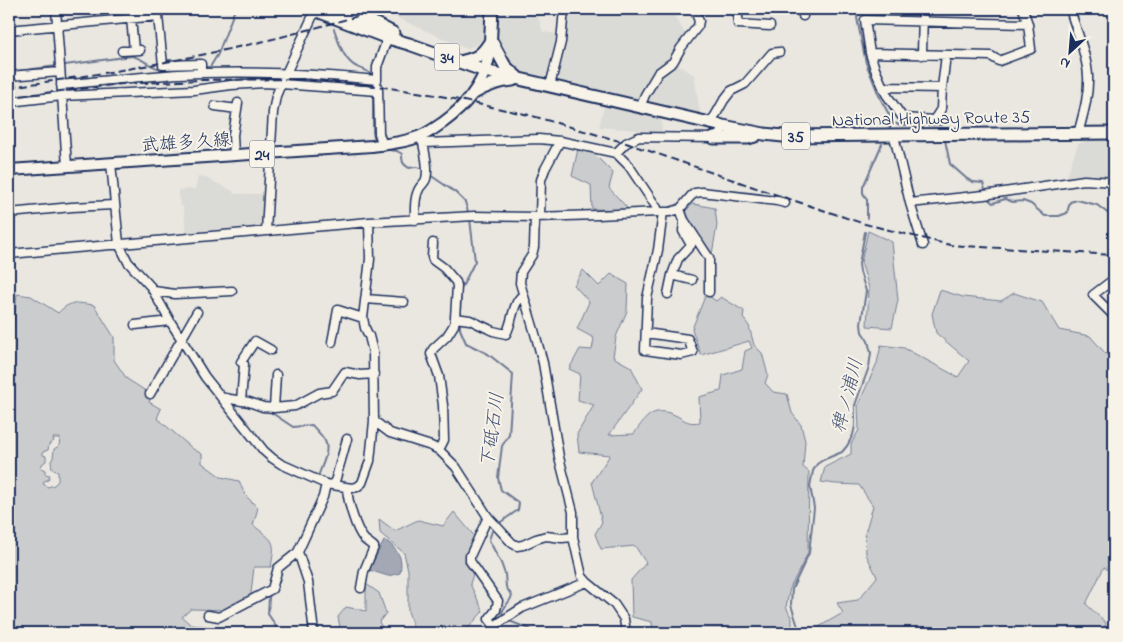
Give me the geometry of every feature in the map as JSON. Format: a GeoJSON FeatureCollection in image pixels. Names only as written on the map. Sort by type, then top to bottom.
{"type":"FeatureCollection","features":[{"type":"Feature","properties":{"kind":"highway","name":"34"},"geometry":{"type":"LineString","coordinates":[[315,9],[389,34]]}},
{"type":"Feature","properties":{"kind":"highway","name":"34"},"geometry":{"type":"LineString","coordinates":[[340,9],[362,17],[409,44],[484,71],[490,52],[492,9]]}},
{"type":"Feature","properties":{"kind":"highway"},"geometry":{"type":"LineString","coordinates":[[460,62],[480,55],[491,40],[505,66],[520,79]]}},
{"type":"Feature","properties":{"kind":"highway","name":"National Highway Route 35"},"geometry":{"type":"LineString","coordinates":[[484,71],[723,126],[783,136],[1114,133]]}},
{"type":"Feature","properties":{"kind":"highway"},"geometry":{"type":"LineString","coordinates":[[474,93],[503,81],[520,79]]}},
{"type":"Feature","properties":{"kind":"highway"},"geometry":{"type":"LineString","coordinates":[[714,138],[748,138],[764,134]]}},
{"type":"Feature","properties":{"kind":"main road","name":"武雄多久線"},"geometry":{"type":"LineString","coordinates":[[9,170],[383,145],[421,140],[458,110],[474,93],[484,71]]}},
{"type":"Feature","properties":{"kind":"street"},"geometry":{"type":"LineString","coordinates":[[56,9],[67,166]]}},
{"type":"Feature","properties":{"kind":"street"},"geometry":{"type":"LineString","coordinates":[[266,231],[273,112],[276,96],[315,9]]}},
{"type":"Feature","properties":{"kind":"street"},"geometry":{"type":"LineString","coordinates":[[550,86],[561,42],[564,9]]}},
{"type":"Feature","properties":{"kind":"street"},"geometry":{"type":"LineString","coordinates":[[640,107],[645,94],[658,73],[673,62],[698,26],[700,21],[694,9]]}},
{"type":"Feature","properties":{"kind":"street"},"geometry":{"type":"LineString","coordinates":[[738,9],[738,24],[770,26]]}},
{"type":"Feature","properties":{"kind":"street"},"geometry":{"type":"LineString","coordinates":[[922,9],[922,54]]}},
{"type":"Feature","properties":{"kind":"street"},"geometry":{"type":"LineString","coordinates":[[870,53],[991,56],[999,61],[1031,48],[1028,24],[1023,9]]}},
{"type":"Feature","properties":{"kind":"street"},"geometry":{"type":"LineString","coordinates":[[1070,9],[1088,75],[1088,92],[1078,134]]}},
{"type":"Feature","properties":{"kind":"street"},"geometry":{"type":"LineString","coordinates":[[9,30],[158,16],[163,66],[201,64],[201,73]]}},
{"type":"Feature","properties":{"kind":"street"},"geometry":{"type":"LineString","coordinates":[[122,51],[137,50],[131,18]]}},
{"type":"Feature","properties":{"kind":"street"},"geometry":{"type":"LineString","coordinates":[[946,55],[941,109],[934,120],[903,118],[883,87],[870,53],[865,20],[1028,24]]}},
{"type":"Feature","properties":{"kind":"street"},"geometry":{"type":"LineString","coordinates":[[383,145],[379,134],[377,66],[389,34]]}},
{"type":"Feature","properties":{"kind":"street"},"geometry":{"type":"LineString","coordinates":[[711,123],[731,91],[745,84],[772,53],[779,52]]}},
{"type":"Feature","properties":{"kind":"street"},"geometry":{"type":"LineString","coordinates":[[9,76],[60,72]]}},
{"type":"Feature","properties":{"kind":"street"},"geometry":{"type":"LineString","coordinates":[[61,86],[160,75],[242,72],[331,75],[377,80]]}},
{"type":"Feature","properties":{"kind":"street"},"geometry":{"type":"LineString","coordinates":[[9,102],[62,96],[194,90],[238,85],[281,84],[378,91]]}},
{"type":"Feature","properties":{"kind":"street"},"geometry":{"type":"LineString","coordinates":[[883,87],[942,88]]}},
{"type":"Feature","properties":{"kind":"street"},"geometry":{"type":"LineString","coordinates":[[215,106],[238,106],[234,135],[234,155]]}},
{"type":"Feature","properties":{"kind":"street"},"geometry":{"type":"LineString","coordinates":[[616,153],[626,143],[639,137],[714,138],[719,135],[723,126]]}},
{"type":"Feature","properties":{"kind":"street"},"geometry":{"type":"LineString","coordinates":[[894,136],[910,203],[923,245]]}},
{"type":"Feature","properties":{"kind":"street"},"geometry":{"type":"LineString","coordinates":[[415,220],[416,197],[420,187],[425,182],[427,172],[421,140],[560,140],[616,153],[629,166],[660,212],[658,250],[647,298],[645,350],[681,355],[693,352],[688,339],[646,333]]}},
{"type":"Feature","properties":{"kind":"street"},"geometry":{"type":"LineString","coordinates":[[560,140],[541,180],[534,247],[532,255],[521,272],[520,283],[543,364],[559,457],[573,512],[573,537],[582,576],[614,604],[624,619],[626,633]]}},
{"type":"Feature","properties":{"kind":"street"},"geometry":{"type":"LineString","coordinates":[[111,163],[119,244],[128,262],[151,286],[170,321],[205,377],[238,420],[272,458],[281,464],[330,484],[347,488],[357,487],[362,483],[372,450],[374,421],[373,352],[363,318],[370,259],[370,222]]}},
{"type":"Feature","properties":{"kind":"street"},"geometry":{"type":"LineString","coordinates":[[910,203],[1084,180],[1114,182]]}},
{"type":"Feature","properties":{"kind":"street"},"geometry":{"type":"LineString","coordinates":[[9,254],[370,222],[470,216],[538,217],[670,212],[680,209],[695,193],[702,192],[785,203]]}},
{"type":"Feature","properties":{"kind":"street"},"geometry":{"type":"LineString","coordinates":[[9,213],[114,205]]}},
{"type":"Feature","properties":{"kind":"street"},"geometry":{"type":"LineString","coordinates":[[680,209],[684,220],[709,258],[709,292]]}},
{"type":"Feature","properties":{"kind":"street"},"geometry":{"type":"LineString","coordinates":[[668,294],[678,259],[691,245],[683,231],[684,220]]}},
{"type":"Feature","properties":{"kind":"street"},"geometry":{"type":"LineString","coordinates":[[433,243],[433,260],[444,268],[456,282],[460,319],[447,336],[433,349],[431,354],[439,376],[443,405],[444,440],[439,450]]}},
{"type":"Feature","properties":{"kind":"street"},"geometry":{"type":"LineString","coordinates":[[672,275],[692,280]]}},
{"type":"Feature","properties":{"kind":"street"},"geometry":{"type":"LineString","coordinates":[[1114,279],[1093,296],[1114,316]]}},
{"type":"Feature","properties":{"kind":"street"},"geometry":{"type":"LineString","coordinates":[[154,291],[175,294],[232,291]]}},
{"type":"Feature","properties":{"kind":"street"},"geometry":{"type":"LineString","coordinates":[[460,319],[470,320],[493,331],[506,334],[510,328],[516,304],[523,295]]}},
{"type":"Feature","properties":{"kind":"street"},"geometry":{"type":"LineString","coordinates":[[366,299],[404,302]]}},
{"type":"Feature","properties":{"kind":"street"},"geometry":{"type":"LineString","coordinates":[[332,342],[338,310],[363,318]]}},
{"type":"Feature","properties":{"kind":"street"},"geometry":{"type":"LineString","coordinates":[[150,394],[197,312]]}},
{"type":"Feature","properties":{"kind":"street"},"geometry":{"type":"LineString","coordinates":[[135,325],[170,321]]}},
{"type":"Feature","properties":{"kind":"street"},"geometry":{"type":"LineString","coordinates":[[241,401],[244,364],[241,362],[255,341],[270,350]]}},
{"type":"Feature","properties":{"kind":"street"},"geometry":{"type":"LineString","coordinates":[[221,397],[249,402],[263,407],[295,406],[319,393],[332,391],[345,372],[360,375],[374,374]]}},
{"type":"Feature","properties":{"kind":"street"},"geometry":{"type":"LineString","coordinates":[[274,408],[276,375]]}},
{"type":"Feature","properties":{"kind":"street"},"geometry":{"type":"LineString","coordinates":[[374,421],[390,433],[439,450],[456,467],[493,522],[517,546],[546,536],[573,537]]}},
{"type":"Feature","properties":{"kind":"street"},"geometry":{"type":"LineString","coordinates":[[208,615],[219,617],[272,589],[278,568],[298,552],[330,484],[347,439]]}},
{"type":"Feature","properties":{"kind":"street"},"geometry":{"type":"LineString","coordinates":[[347,488],[357,525],[364,538],[374,547],[364,570],[361,588]]}},
{"type":"Feature","properties":{"kind":"street"},"geometry":{"type":"LineString","coordinates":[[493,522],[470,556],[470,561],[498,601],[496,610],[489,619],[500,633]]}},
{"type":"Feature","properties":{"kind":"street"},"geometry":{"type":"LineString","coordinates":[[298,552],[308,582],[314,633]]}},
{"type":"Feature","properties":{"kind":"street"},"geometry":{"type":"LineString","coordinates":[[494,626],[522,608],[587,582]]}},
{"type":"Feature","properties":{"kind":"shaded area"},"geometry":{"type":"Polygon","coordinates":[[[395,9],[484,9],[483,41],[467,49],[384,12],[395,9]]]}},
{"type":"Feature","properties":{"kind":"shaded area"},"geometry":{"type":"Polygon","coordinates":[[[498,9],[536,9],[543,32],[559,34],[550,80],[518,73],[500,53],[497,33],[498,9]]]}},
{"type":"Feature","properties":{"kind":"shaded area"},"geometry":{"type":"Polygon","coordinates":[[[567,9],[640,9],[672,12],[686,35],[671,60],[640,101],[554,81],[567,9]]]}},
{"type":"Feature","properties":{"kind":"shaded area"},"geometry":{"type":"Polygon","coordinates":[[[675,63],[694,75],[700,113],[644,102],[662,73],[675,63]]]}},
{"type":"Feature","properties":{"kind":"shaded area"},"geometry":{"type":"Polygon","coordinates":[[[605,103],[661,117],[662,132],[599,127],[605,103]]]}},
{"type":"Feature","properties":{"kind":"shaded area"},"geometry":{"type":"Polygon","coordinates":[[[1089,140],[1114,140],[1114,180],[1065,181],[1078,144],[1089,140]]]}},
{"type":"Feature","properties":{"kind":"shaded area"},"geometry":{"type":"Polygon","coordinates":[[[578,149],[593,153],[613,173],[609,188],[629,210],[592,209],[591,185],[572,176],[578,149]]]}},
{"type":"Feature","properties":{"kind":"shaded area"},"geometry":{"type":"Polygon","coordinates":[[[202,176],[233,191],[234,194],[267,194],[263,225],[259,229],[187,236],[183,206],[180,206],[178,190],[195,189],[198,177],[202,176]]]}},
{"type":"Feature","properties":{"kind":"shaded area"},"geometry":{"type":"Polygon","coordinates":[[[693,204],[715,208],[717,225],[712,254],[700,252],[686,233],[685,211],[693,204]]]}},
{"type":"Feature","properties":{"kind":"shaded area"},"geometry":{"type":"Polygon","coordinates":[[[868,231],[892,242],[898,300],[892,328],[867,326],[869,288],[861,262],[868,231]]]}},
{"type":"Feature","properties":{"kind":"shaded area"},"geometry":{"type":"Polygon","coordinates":[[[583,270],[599,286],[611,274],[628,284],[627,311],[616,337],[613,357],[631,367],[642,389],[609,435],[634,434],[647,417],[656,412],[669,413],[685,421],[700,422],[699,397],[721,391],[723,375],[742,369],[745,351],[752,348],[749,341],[701,355],[692,329],[706,294],[716,301],[721,297],[744,311],[743,318],[749,326],[754,345],[762,353],[768,375],[765,383],[773,392],[787,394],[792,413],[801,425],[805,441],[803,467],[809,472],[808,553],[790,588],[786,607],[792,619],[792,633],[653,633],[652,622],[632,617],[631,580],[646,563],[635,546],[601,549],[595,534],[602,522],[592,482],[610,455],[579,452],[577,434],[594,405],[578,400],[580,374],[569,369],[580,349],[592,350],[594,338],[577,329],[589,302],[574,285],[583,270]]]}},
{"type":"Feature","properties":{"kind":"shaded area"},"geometry":{"type":"Polygon","coordinates":[[[940,290],[963,297],[1001,301],[1014,293],[1042,302],[1059,330],[1090,336],[1114,363],[1114,575],[1104,567],[1086,604],[1106,623],[1103,633],[816,633],[817,628],[843,613],[837,603],[858,600],[877,577],[866,554],[865,533],[873,506],[859,485],[821,482],[825,467],[851,454],[851,444],[859,430],[858,405],[877,363],[881,345],[904,348],[958,377],[969,361],[936,333],[932,314],[940,290]]]}},
{"type":"Feature","properties":{"kind":"shaded area"},"geometry":{"type":"Polygon","coordinates":[[[17,294],[31,296],[58,313],[70,304],[94,305],[114,337],[114,360],[127,379],[152,395],[149,402],[161,409],[157,418],[193,449],[202,454],[202,463],[221,477],[239,481],[245,495],[258,508],[253,525],[272,542],[271,567],[254,567],[250,602],[234,610],[191,609],[182,617],[191,625],[235,629],[240,633],[9,633],[9,334],[13,330],[17,294]],[[53,438],[54,441],[49,444],[48,450],[43,452],[43,455],[46,456],[46,461],[42,464],[41,468],[45,470],[45,474],[50,475],[43,484],[48,487],[58,481],[58,472],[52,469],[51,461],[54,449],[59,446],[60,438],[53,438]]]}},
{"type":"Feature","properties":{"kind":"shaded area"},"geometry":{"type":"Polygon","coordinates":[[[454,512],[476,538],[466,554],[466,558],[474,571],[470,584],[483,611],[466,631],[482,629],[484,633],[415,633],[408,611],[408,570],[404,553],[380,533],[379,519],[395,531],[418,520],[443,526],[454,512]]]}},
{"type":"Feature","properties":{"kind":"shaded area"},"geometry":{"type":"Polygon","coordinates":[[[384,541],[388,542],[395,549],[399,556],[401,563],[400,573],[388,576],[369,570],[384,541]]]}},
{"type":"Feature","properties":{"kind":"shaded area"},"geometry":{"type":"Polygon","coordinates":[[[366,584],[379,593],[386,613],[379,622],[385,633],[341,633],[338,617],[346,607],[366,611],[366,584]]]}},
{"type":"Feature","properties":{"kind":"waterway"},"geometry":{"type":"LineString","coordinates":[[203,67],[210,67],[218,54],[235,9]]}},
{"type":"Feature","properties":{"kind":"waterway","name":"稗ノ浦川"},"geometry":{"type":"LineString","coordinates":[[859,9],[857,18],[866,63],[880,98],[893,123],[890,127]]}},
{"type":"Feature","properties":{"kind":"waterway","name":"下砥石川"},"geometry":{"type":"LineString","coordinates":[[334,29],[348,60],[371,74]]}},
{"type":"Feature","properties":{"kind":"waterway"},"geometry":{"type":"LineString","coordinates":[[65,65],[132,56],[162,69],[191,68]]}},
{"type":"Feature","properties":{"kind":"waterway"},"geometry":{"type":"LineString","coordinates":[[9,72],[57,66]]}},
{"type":"Feature","properties":{"kind":"waterway","name":"下砥石川"},"geometry":{"type":"LineString","coordinates":[[373,95],[373,132],[375,141]]}},
{"type":"Feature","properties":{"kind":"waterway"},"geometry":{"type":"LineString","coordinates":[[893,123],[902,125],[942,125]]}},
{"type":"Feature","properties":{"kind":"waterway"},"geometry":{"type":"LineString","coordinates":[[945,140],[950,164],[967,179],[983,183],[986,193]]}},
{"type":"Feature","properties":{"kind":"waterway","name":"稗ノ浦川"},"geometry":{"type":"LineString","coordinates":[[867,218],[867,200],[863,193],[863,187],[882,144]]}},
{"type":"Feature","properties":{"kind":"waterway","name":"下砥石川"},"geometry":{"type":"LineString","coordinates":[[382,149],[397,151],[402,154],[403,162],[407,167],[419,167],[424,170]]}},
{"type":"Feature","properties":{"kind":"waterway","name":"下砥石川"},"geometry":{"type":"LineString","coordinates":[[430,175],[455,192],[465,202],[469,215]]}},
{"type":"Feature","properties":{"kind":"waterway"},"geometry":{"type":"LineString","coordinates":[[987,197],[993,203],[1005,199],[1013,202],[1023,201],[1031,204],[1045,216],[1059,216],[1067,213],[1070,202],[1077,200],[1097,205],[1114,218]]}},
{"type":"Feature","properties":{"kind":"waterway","name":"下砥石川"},"geometry":{"type":"LineString","coordinates":[[460,316],[461,289],[475,261],[470,219]]}},
{"type":"Feature","properties":{"kind":"waterway","name":"稗ノ浦川"},"geometry":{"type":"LineString","coordinates":[[800,633],[791,605],[792,589],[809,553],[814,508],[810,486],[813,471],[817,464],[823,460],[842,452],[853,435],[855,405],[869,367],[871,353],[868,341],[862,332],[861,324],[866,291],[859,264],[865,232]]}},
{"type":"Feature","properties":{"kind":"waterway","name":"下砥石川"},"geometry":{"type":"LineString","coordinates":[[460,321],[460,329],[466,343],[488,354],[513,374],[509,435],[502,446],[498,478],[501,490],[519,503],[518,510],[498,524]]}},
{"type":"Feature","properties":{"kind":"waterway"},"geometry":{"type":"LineString","coordinates":[[269,411],[293,427],[312,425],[322,437],[327,449],[319,474]]}},
{"type":"Feature","properties":{"kind":"waterway","name":"下砥石川"},"geometry":{"type":"LineString","coordinates":[[494,528],[489,540],[501,563],[505,574],[506,587],[512,596],[503,610],[502,613],[505,617]]}},
{"type":"Feature","properties":{"kind":"waterway"},"geometry":{"type":"LineString","coordinates":[[272,592],[269,597],[268,614],[279,633]]}},
{"type":"Feature","properties":{"kind":"waterway","name":"下砥石川"},"geometry":{"type":"LineString","coordinates":[[509,621],[530,629],[532,633]]}},
{"type":"Feature","properties":{"kind":"railway"},"geometry":{"type":"LineString","coordinates":[[9,87],[111,72],[213,52],[281,37],[384,9]]}},
{"type":"Feature","properties":{"kind":"railway"},"geometry":{"type":"LineString","coordinates":[[9,97],[122,84],[199,80],[303,79],[377,86],[436,95],[529,115],[626,143],[865,224],[950,245],[1114,255]]}}]}
